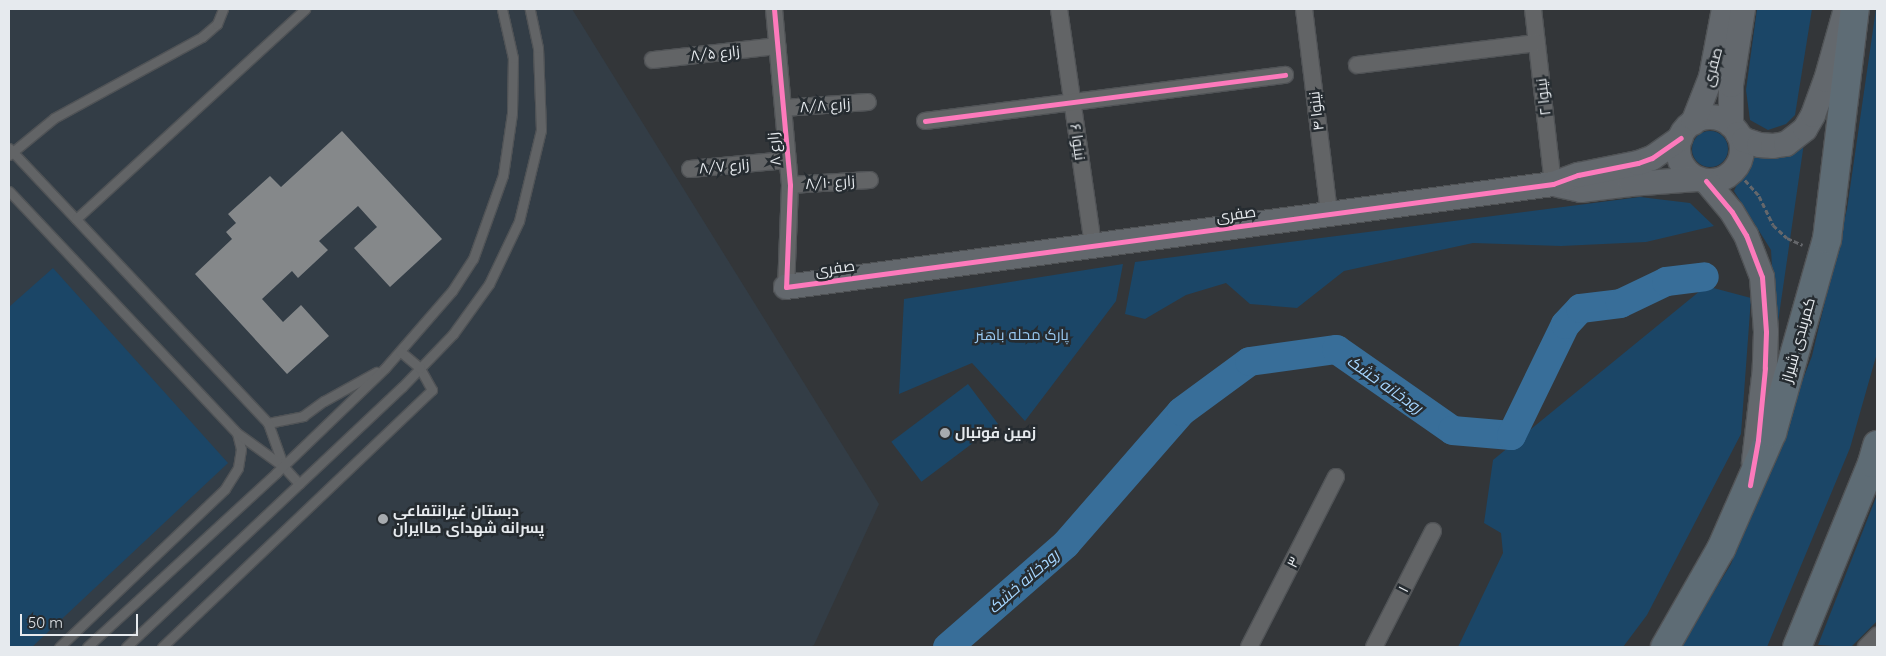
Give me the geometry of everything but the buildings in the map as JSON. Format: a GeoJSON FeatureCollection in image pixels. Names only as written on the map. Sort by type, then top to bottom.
{"type":"FeatureCollection","features":[{"type":"Feature","properties":{"kind":"highway","name":"کمربندی شیراز"},"geometry":{"type":"LineString","coordinates":[[1665,647],[1721,549],[1772,433],[1826,239],[1855,9]]}},
{"type":"Feature","properties":{"kind":"highway"},"geometry":{"type":"LineString","coordinates":[[1797,647],[1872,463],[1877,445]]}},
{"type":"Feature","properties":{"kind":"street","name":"۸ زارع"},"geometry":{"type":"LineString","coordinates":[[774,9],[790,185],[786,287]]}},
{"type":"Feature","properties":{"kind":"street","name":"۶ نینوا"},"geometry":{"type":"LineString","coordinates":[[1059,9],[1093,246]]}},
{"type":"Feature","properties":{"kind":"street","name":"۴ نینوا"},"geometry":{"type":"LineString","coordinates":[[1304,9],[1328,214]]}},
{"type":"Feature","properties":{"kind":"street","name":"۲ نینوا"},"geometry":{"type":"LineString","coordinates":[[1533,9],[1554,184]]}},
{"type":"Feature","properties":{"kind":"street","name":"صفری"},"geometry":{"type":"LineString","coordinates":[[786,287],[1554,184],[1578,175],[1638,163],[1652,158],[1687,130],[1711,77],[1724,9]]}},
{"type":"Feature","properties":{"kind":"street"},"geometry":{"type":"LineString","coordinates":[[1554,184],[1582,190],[1631,184],[1726,178],[1735,169],[1742,153],[1735,129],[1731,85],[1744,9]]}},
{"type":"Feature","properties":{"kind":"street"},"geometry":{"type":"LineString","coordinates":[[1750,485],[1758,440],[1765,368],[1762,277],[1746,235],[1732,212],[1703,180],[1691,174],[1680,158],[1687,130],[1712,118],[1735,129],[1744,140],[1759,145],[1773,146],[1786,144],[1805,129],[1813,115],[1826,80],[1846,9]]}},
{"type":"Feature","properties":{"kind":"street"},"geometry":{"type":"LineString","coordinates":[[1357,65],[1536,43]]}},
{"type":"Feature","properties":{"kind":"street","name":"۸/۵ زارع"},"geometry":{"type":"LineString","coordinates":[[653,60],[777,46]]}},
{"type":"Feature","properties":{"kind":"street"},"geometry":{"type":"LineString","coordinates":[[925,121],[1284,75]]}},
{"type":"Feature","properties":{"kind":"street","name":"۸/۸ زارع"},"geometry":{"type":"LineString","coordinates":[[782,108],[868,102]]}},
{"type":"Feature","properties":{"kind":"street","name":"۸/۷ زارع"},"geometry":{"type":"LineString","coordinates":[[690,169],[787,160]]}},
{"type":"Feature","properties":{"kind":"street","name":"۸/۱۰ زارع"},"geometry":{"type":"LineString","coordinates":[[790,185],[870,180]]}},
{"type":"Feature","properties":{"kind":"street","name":"۳"},"geometry":{"type":"LineString","coordinates":[[1249,647],[1336,477]]}},
{"type":"Feature","properties":{"kind":"street","name":"۱"},"geometry":{"type":"LineString","coordinates":[[1374,647],[1432,531]]}},
{"type":"Feature","properties":{"kind":"street"},"geometry":{"type":"LineString","coordinates":[[1866,647],[1877,636]]}},
{"type":"Feature","properties":{"kind":"lane"},"geometry":{"type":"LineString","coordinates":[[223,9],[217,24],[202,37],[54,118],[10,151],[268,423],[283,466]]}},
{"type":"Feature","properties":{"kind":"lane"},"geometry":{"type":"LineString","coordinates":[[76,219],[305,9]]}},
{"type":"Feature","properties":{"kind":"lane"},"geometry":{"type":"LineString","coordinates":[[87,647],[283,466],[385,368],[452,291],[474,259],[503,175],[512,113],[513,58],[502,9]]}},
{"type":"Feature","properties":{"kind":"lane"},"geometry":{"type":"LineString","coordinates":[[126,647],[420,368],[453,334],[489,284],[519,221],[540,130],[538,48],[530,9]]}},
{"type":"Feature","properties":{"kind":"lane"},"geometry":{"type":"LineString","coordinates":[[9,191],[237,433],[283,466],[299,484]]}},
{"type":"Feature","properties":{"kind":"lane"},"geometry":{"type":"LineString","coordinates":[[162,647],[432,390],[420,368],[400,351]]}},
{"type":"Feature","properties":{"kind":"lane"},"geometry":{"type":"LineString","coordinates":[[268,423],[303,416],[324,401],[385,368]]}},
{"type":"Feature","properties":{"kind":"lane"},"geometry":{"type":"LineString","coordinates":[[59,647],[225,490],[238,468],[241,449],[237,433]]}},
{"type":"Feature","properties":{"kind":"path"},"geometry":{"type":"LineString","coordinates":[[1735,169],[1758,196],[1773,226],[1787,238],[1804,245]]}},
{"type":"Feature","properties":{"kind":"shaded area"},"geometry":{"type":"Polygon","coordinates":[[[9,9],[572,9],[879,504],[814,645],[810,647],[9,647],[9,9]]]}},
{"type":"Feature","properties":{"kind":"green space"},"geometry":{"type":"Polygon","coordinates":[[[1757,9],[1812,9],[1795,115],[1786,124],[1768,130],[1750,120],[1746,90],[1757,9]]]}},
{"type":"Feature","properties":{"kind":"green space"},"geometry":{"type":"Polygon","coordinates":[[[1876,9],[1877,353],[1850,448],[1767,647],[1680,647],[1731,564],[1812,356],[1847,209],[1876,9]]]}},
{"type":"Feature","properties":{"kind":"green space"},"geometry":{"type":"Polygon","coordinates":[[[1710,131],[1717,132],[1723,136],[1727,142],[1727,156],[1723,162],[1717,166],[1710,167],[1703,166],[1697,162],[1693,156],[1692,149],[1693,142],[1697,136],[1703,132],[1710,131]]]}},
{"type":"Feature","properties":{"kind":"green space"},"geometry":{"type":"Polygon","coordinates":[[[1804,143],[1776,336],[1771,250],[1734,191],[1750,155],[1774,157],[1804,143]]]}},
{"type":"Feature","properties":{"kind":"green space"},"geometry":{"type":"Polygon","coordinates":[[[1640,197],[1690,203],[1714,226],[1646,242],[1561,246],[1473,243],[1344,271],[1297,308],[1250,304],[1226,283],[1186,295],[1145,319],[1125,314],[1135,262],[1640,197]]]}},
{"type":"Feature","properties":{"kind":"green space","name":"پارک محله باهنر"},"geometry":{"type":"Polygon","coordinates":[[[1123,264],[1116,301],[1025,421],[972,363],[899,394],[904,299],[1123,264]]]}},
{"type":"Feature","properties":{"kind":"green space"},"geometry":{"type":"Polygon","coordinates":[[[53,268],[228,463],[32,647],[9,647],[9,307],[53,268]]]}},
{"type":"Feature","properties":{"kind":"green space"},"geometry":{"type":"Polygon","coordinates":[[[1706,286],[1751,298],[1741,434],[1647,615],[1623,647],[1458,647],[1503,553],[1501,533],[1484,523],[1493,460],[1706,286]]]}},
{"type":"Feature","properties":{"kind":"green space","name":"زمین فوتبال"},"geometry":{"type":"Polygon","coordinates":[[[968,384],[998,424],[921,482],[891,442],[968,384]]]}},
{"type":"Feature","properties":{"kind":"green space"},"geometry":{"type":"Polygon","coordinates":[[[1877,495],[1877,621],[1851,647],[1818,645],[1877,495]]]}},
{"type":"Feature","properties":{"kind":"waterway","name":"رودخانه خشک"},"geometry":{"type":"LineString","coordinates":[[947,647],[1065,544],[1181,411],[1249,361],[1336,349],[1452,430],[1511,435],[1565,324],[1580,308],[1620,303],[1666,281],[1704,276]]}},
{"type":"Feature","properties":{"kind":"cycle path"},"geometry":{"type":"LineString","coordinates":[[774,9],[790,185],[786,287],[1553,184],[1578,175],[1638,163],[1652,158],[1681,138]]}},
{"type":"Feature","properties":{"kind":"cycle path"},"geometry":{"type":"LineString","coordinates":[[925,121],[1285,75]]}},
{"type":"Feature","properties":{"kind":"cycle path"},"geometry":{"type":"LineString","coordinates":[[1706,181],[1732,212],[1746,235],[1762,277],[1766,332],[1765,368],[1758,440],[1750,485]]}},
{"type":"Feature","properties":{"kind":"place","name":"زمین فوتبال"},"geometry":{"type":"Point","coordinates":[945,433]}},
{"type":"Feature","properties":{"kind":"place","name":"دبستان غیرانتفاعی پسرانه شهدای صاایران"},"geometry":{"type":"Point","coordinates":[383,519]}}]}
